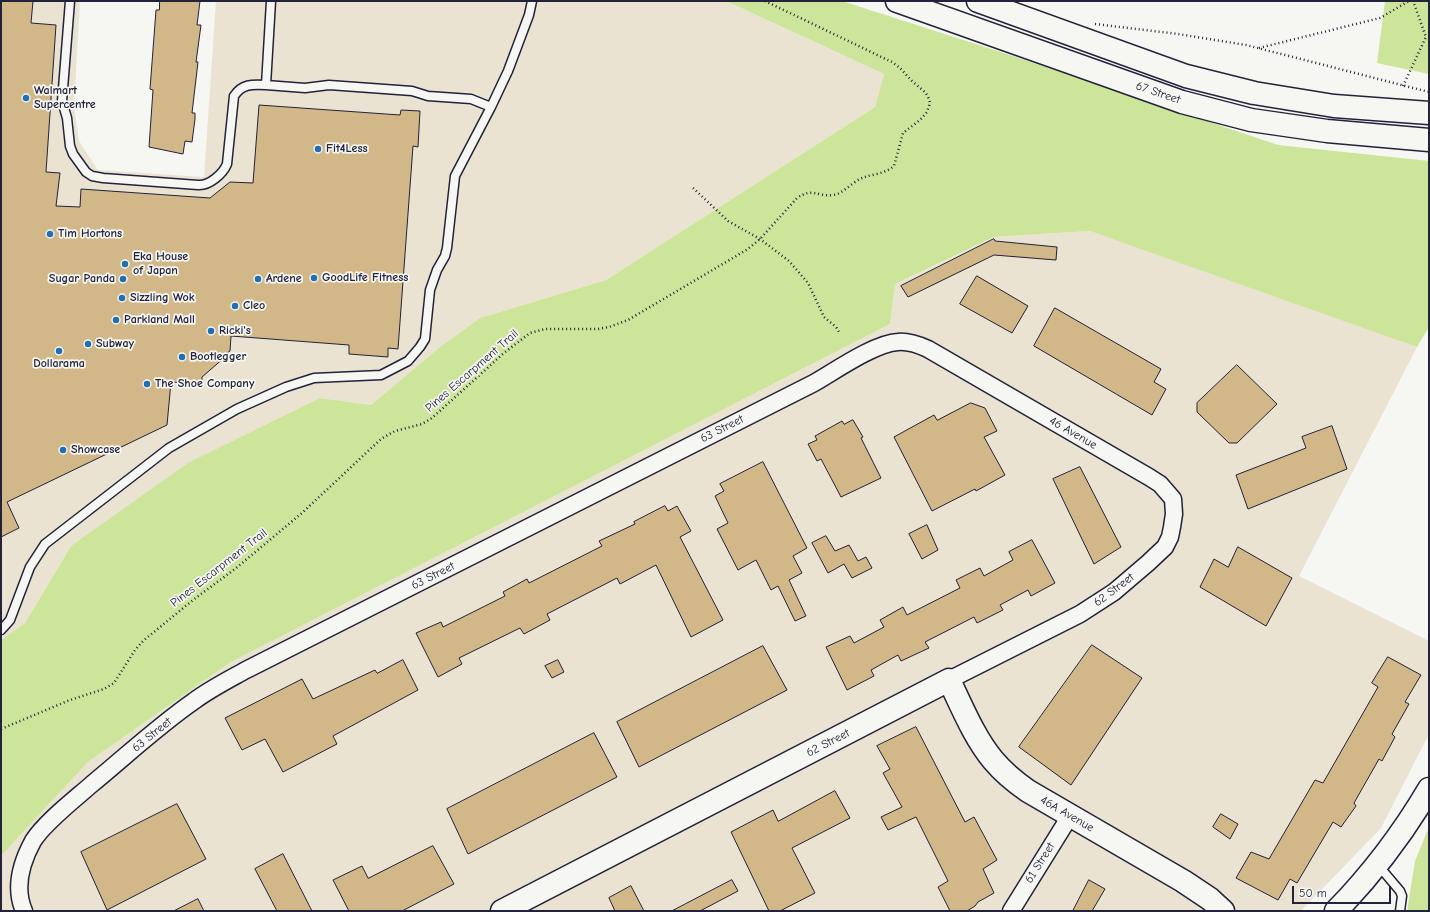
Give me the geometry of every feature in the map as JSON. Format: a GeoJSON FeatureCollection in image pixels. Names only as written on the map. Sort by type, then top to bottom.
{"type":"FeatureCollection","features":[{"type":"Feature","properties":{"kind":"main road","name":"67 Street"},"geometry":{"type":"LineString","coordinates":[[897,1],[1182,102],[1243,118],[1327,132],[1429,140]]}},
{"type":"Feature","properties":{"kind":"main road"},"geometry":{"type":"LineString","coordinates":[[978,1],[1186,76],[1254,93],[1334,106],[1429,113]]}},
{"type":"Feature","properties":{"kind":"main road","name":"46A Avenue"},"geometry":{"type":"LineString","coordinates":[[949,680],[976,734],[994,761],[1014,781],[1070,816],[1183,881],[1210,899],[1223,911]]}},
{"type":"Feature","properties":{"kind":"main road","name":"62 Street"},"geometry":{"type":"LineString","coordinates":[[502,911],[949,680]]}},
{"type":"Feature","properties":{"kind":"main road"},"geometry":{"type":"LineString","coordinates":[[1336,911],[1365,880],[1408,822],[1429,789]]}},
{"type":"Feature","properties":{"kind":"street","name":"46 Avenue"},"geometry":{"type":"LineString","coordinates":[[903,342],[928,349],[1160,484],[1173,499],[1174,514],[1172,528],[1170,538],[1165,547],[1148,563]]}},
{"type":"Feature","properties":{"kind":"street","name":"63 Street"},"geometry":{"type":"LineString","coordinates":[[24,911],[21,903],[19,882],[22,868],[34,840],[70,803],[154,732],[194,701],[218,685],[807,386],[879,346],[903,342]]}},
{"type":"Feature","properties":{"kind":"street","name":"62 Street"},"geometry":{"type":"LineString","coordinates":[[949,680],[1080,614],[1114,592],[1148,563]]}},
{"type":"Feature","properties":{"kind":"street","name":"61 Street"},"geometry":{"type":"LineString","coordinates":[[1011,911],[1070,816]]}},
{"type":"Feature","properties":{"kind":"lane"},"geometry":{"type":"LineString","coordinates":[[70,1],[62,101],[67,118],[71,150],[86,172],[92,176],[203,186],[223,171],[228,160],[234,96],[238,91],[247,85],[305,88],[329,85],[412,92],[428,96],[471,99],[491,106]]}},
{"type":"Feature","properties":{"kind":"lane"},"geometry":{"type":"LineString","coordinates":[[266,85],[272,1]]}},
{"type":"Feature","properties":{"kind":"lane"},"geometry":{"type":"LineString","coordinates":[[1,630],[10,620],[30,567],[45,544],[168,448],[237,409],[286,386],[314,378],[381,375],[408,361],[420,347],[426,333],[430,290],[437,270],[448,248],[455,176],[508,71],[529,15],[532,1]]}},
{"type":"Feature","properties":{"kind":"lane"},"geometry":{"type":"LineString","coordinates":[[1377,864],[1400,890],[1402,896],[1400,911]]}},
{"type":"Feature","properties":{"kind":"path","name":"Pines Escarpment Trail"},"geometry":{"type":"LineString","coordinates":[[1,730],[70,700],[104,689],[114,683],[135,650],[143,641],[193,600],[235,569],[302,513],[381,439],[395,431],[422,424],[432,418],[504,353],[530,333],[545,329],[598,329],[609,327],[628,320],[748,249],[760,239],[802,194],[807,192],[825,195],[837,194],[862,178],[887,171],[894,166],[903,133],[920,120],[928,108],[929,99],[926,93],[892,62],[765,1]]}},
{"type":"Feature","properties":{"kind":"path"},"geometry":{"type":"LineString","coordinates":[[1258,48],[1380,18],[1409,1]]}},
{"type":"Feature","properties":{"kind":"path"},"geometry":{"type":"LineString","coordinates":[[1403,86],[1426,37],[1413,1]]}},
{"type":"Feature","properties":{"kind":"path"},"geometry":{"type":"LineString","coordinates":[[1093,23],[1178,34],[1258,48],[1429,92]]}},
{"type":"Feature","properties":{"kind":"path"},"geometry":{"type":"LineString","coordinates":[[693,188],[728,221],[760,239],[789,261],[808,283],[824,317],[839,332]]}},
{"type":"Feature","properties":{"kind":"shaded area"},"geometry":{"type":"Polygon","coordinates":[[[1,1],[80,1],[74,107],[79,141],[98,170],[204,177],[216,1],[726,1],[884,74],[875,107],[606,280],[480,318],[440,347],[371,405],[320,398],[71,546],[25,623],[1,640],[1,1]]]}},
{"type":"Feature","properties":{"kind":"shaded area"},"geometry":{"type":"Polygon","coordinates":[[[1090,231],[1265,288],[1417,347],[1299,576],[1429,641],[1429,734],[1381,828],[1301,911],[1,911],[1,856],[88,762],[231,662],[890,324],[895,284],[995,237],[1090,231]]]}},
{"type":"Feature","properties":{"kind":"green space"},"geometry":{"type":"Polygon","coordinates":[[[726,1],[842,1],[1013,56],[1278,145],[1429,161],[1429,327],[1417,347],[1090,231],[994,237],[895,284],[890,324],[231,662],[88,762],[1,856],[1,640],[25,623],[71,546],[188,463],[320,398],[371,405],[440,347],[480,318],[606,280],[875,107],[884,74],[726,1]]]}},
{"type":"Feature","properties":{"kind":"green space"},"geometry":{"type":"Polygon","coordinates":[[[1385,1],[1429,1],[1429,74],[1377,63],[1385,1]]]}},
{"type":"Feature","properties":{"kind":"green space"},"geometry":{"type":"Polygon","coordinates":[[[1429,827],[1429,911],[1407,911],[1415,861],[1429,827]]]}},
{"type":"Feature","properties":{"kind":"building","name":"Parkland Mall"},"geometry":{"type":"Polygon","coordinates":[[[1,1],[33,1],[31,23],[56,25],[46,172],[60,173],[56,206],[80,207],[81,189],[210,198],[230,182],[253,183],[259,105],[400,115],[401,110],[420,111],[418,147],[413,146],[398,349],[388,348],[388,357],[349,354],[349,345],[231,336],[230,351],[202,377],[202,384],[171,382],[167,425],[7,502],[19,528],[1,537],[1,1]]]}},
{"type":"Feature","properties":{"kind":"building"},"geometry":{"type":"Polygon","coordinates":[[[160,1],[200,1],[197,25],[201,25],[196,62],[198,62],[192,113],[195,113],[195,119],[192,142],[185,141],[183,154],[149,147],[153,90],[150,89],[156,10],[159,10],[160,1]]]}},
{"type":"Feature","properties":{"kind":"building"},"geometry":{"type":"Polygon","coordinates":[[[994,239],[995,241],[1057,247],[1056,260],[994,255],[908,297],[901,286],[994,239]]]}},
{"type":"Feature","properties":{"kind":"building"},"geometry":{"type":"Polygon","coordinates":[[[977,276],[1028,306],[1012,333],[960,304],[977,276]]]}},
{"type":"Feature","properties":{"kind":"building"},"geometry":{"type":"Polygon","coordinates":[[[1055,308],[1161,369],[1154,382],[1166,389],[1152,415],[1034,346],[1055,308]]]}},
{"type":"Feature","properties":{"kind":"building"},"geometry":{"type":"Polygon","coordinates":[[[1237,365],[1277,404],[1237,443],[1229,443],[1197,412],[1197,403],[1237,365]]]}},
{"type":"Feature","properties":{"kind":"building"},"geometry":{"type":"Polygon","coordinates":[[[971,403],[985,408],[997,431],[984,437],[1005,475],[976,491],[975,489],[932,511],[894,437],[934,415],[937,420],[971,403]]]}},
{"type":"Feature","properties":{"kind":"building"},"geometry":{"type":"Polygon","coordinates":[[[853,420],[863,437],[861,438],[881,478],[841,497],[821,459],[817,461],[808,444],[817,440],[815,436],[842,421],[844,424],[853,420]]]}},
{"type":"Feature","properties":{"kind":"building"},"geometry":{"type":"Polygon","coordinates":[[[1332,426],[1347,469],[1248,509],[1236,475],[1306,448],[1302,437],[1332,426]]]}},
{"type":"Feature","properties":{"kind":"building"},"geometry":{"type":"Polygon","coordinates":[[[763,462],[807,548],[793,556],[802,573],[789,580],[806,616],[795,621],[778,586],[771,590],[756,560],[738,570],[717,529],[728,523],[715,496],[724,491],[720,484],[763,462]]]}},
{"type":"Feature","properties":{"kind":"building"},"geometry":{"type":"Polygon","coordinates":[[[1080,467],[1121,547],[1094,564],[1053,479],[1080,467]]]}},
{"type":"Feature","properties":{"kind":"building"},"geometry":{"type":"Polygon","coordinates":[[[665,506],[668,511],[677,506],[691,531],[680,537],[723,620],[691,637],[656,565],[620,584],[617,578],[547,614],[550,620],[524,634],[520,628],[459,658],[462,664],[438,677],[416,633],[441,622],[443,627],[505,596],[503,592],[527,579],[529,583],[602,546],[599,541],[635,524],[634,522],[665,506]]]}},
{"type":"Feature","properties":{"kind":"building"},"geometry":{"type":"Polygon","coordinates":[[[927,525],[938,550],[922,559],[909,534],[927,525]]]}},
{"type":"Feature","properties":{"kind":"building"},"geometry":{"type":"Polygon","coordinates":[[[826,536],[835,551],[849,545],[858,561],[866,557],[872,568],[852,578],[844,564],[828,573],[812,543],[826,536]]]}},
{"type":"Feature","properties":{"kind":"building"},"geometry":{"type":"Polygon","coordinates":[[[1032,540],[1055,583],[1031,596],[1028,590],[1000,605],[1003,610],[977,623],[974,617],[925,642],[929,648],[901,661],[898,655],[871,670],[874,676],[847,690],[826,647],[850,636],[854,643],[884,627],[880,620],[903,607],[907,615],[960,588],[956,580],[980,568],[984,576],[1013,560],[1009,552],[1032,540]]]}},
{"type":"Feature","properties":{"kind":"building"},"geometry":{"type":"Polygon","coordinates":[[[1238,547],[1292,578],[1266,626],[1200,587],[1214,559],[1228,567],[1238,547]]]}},
{"type":"Feature","properties":{"kind":"building"},"geometry":{"type":"Polygon","coordinates":[[[1092,645],[1142,678],[1071,785],[1019,747],[1092,645]]]}},
{"type":"Feature","properties":{"kind":"building"},"geometry":{"type":"Polygon","coordinates":[[[763,646],[787,690],[639,767],[617,722],[763,646]]]}},
{"type":"Feature","properties":{"kind":"building"},"geometry":{"type":"Polygon","coordinates":[[[1388,657],[1421,675],[1405,702],[1409,704],[1392,734],[1395,737],[1382,761],[1379,759],[1354,803],[1356,806],[1341,827],[1333,822],[1297,883],[1290,879],[1278,900],[1236,878],[1251,852],[1269,859],[1315,780],[1323,783],[1378,687],[1372,683],[1388,657]]]}},
{"type":"Feature","properties":{"kind":"building"},"geometry":{"type":"Polygon","coordinates":[[[403,660],[418,690],[333,736],[337,744],[283,772],[265,739],[242,750],[225,718],[302,679],[313,699],[375,670],[377,673],[403,660]]]}},
{"type":"Feature","properties":{"kind":"building"},"geometry":{"type":"Polygon","coordinates":[[[558,660],[564,672],[552,678],[545,666],[558,660]]]}},
{"type":"Feature","properties":{"kind":"building"},"geometry":{"type":"Polygon","coordinates":[[[916,727],[965,822],[974,817],[997,860],[983,869],[994,893],[978,902],[967,911],[950,911],[938,887],[948,881],[916,817],[888,830],[881,817],[902,807],[883,773],[890,769],[877,746],[916,727]]]}},
{"type":"Feature","properties":{"kind":"building"},"geometry":{"type":"Polygon","coordinates":[[[594,733],[617,777],[468,854],[447,809],[594,733]]]}},
{"type":"Feature","properties":{"kind":"building"},"geometry":{"type":"Polygon","coordinates":[[[835,791],[850,818],[792,848],[815,893],[780,911],[769,911],[731,832],[773,810],[778,821],[835,791]]]}},
{"type":"Feature","properties":{"kind":"building"},"geometry":{"type":"Polygon","coordinates":[[[177,804],[206,859],[107,910],[81,852],[177,804]]]}},
{"type":"Feature","properties":{"kind":"building"},"geometry":{"type":"Polygon","coordinates":[[[1221,814],[1238,824],[1230,839],[1213,827],[1221,814]]]}},
{"type":"Feature","properties":{"kind":"building"},"geometry":{"type":"Polygon","coordinates":[[[433,846],[454,884],[402,911],[349,911],[333,880],[362,866],[368,878],[433,846]]]}},
{"type":"Feature","properties":{"kind":"building"},"geometry":{"type":"Polygon","coordinates":[[[283,854],[312,911],[277,911],[255,869],[283,854]]]}},
{"type":"Feature","properties":{"kind":"building"},"geometry":{"type":"Polygon","coordinates":[[[732,880],[738,891],[700,911],[672,911],[732,880]]]}},
{"type":"Feature","properties":{"kind":"building"},"geometry":{"type":"Polygon","coordinates":[[[1089,880],[1105,889],[1092,911],[1073,911],[1089,880]]]}},
{"type":"Feature","properties":{"kind":"building"},"geometry":{"type":"Polygon","coordinates":[[[631,886],[644,911],[615,911],[609,898],[631,886]]]}},
{"type":"Feature","properties":{"kind":"building"},"geometry":{"type":"Polygon","coordinates":[[[198,899],[204,911],[174,911],[198,899]]]}},
{"type":"Feature","properties":{"kind":"place","name":"Walmart Supercentre"},"geometry":{"type":"Point","coordinates":[26,98]}},
{"type":"Feature","properties":{"kind":"place","name":"Fit4Less"},"geometry":{"type":"Point","coordinates":[318,149]}},
{"type":"Feature","properties":{"kind":"place","name":"Tim Hortons"},"geometry":{"type":"Point","coordinates":[50,234]}},
{"type":"Feature","properties":{"kind":"place","name":"Eka House of Japan"},"geometry":{"type":"Point","coordinates":[125,264]}},
{"type":"Feature","properties":{"kind":"place","name":"GoodLife Fitness"},"geometry":{"type":"Point","coordinates":[314,278]}},
{"type":"Feature","properties":{"kind":"place","name":"Sugar Panda"},"geometry":{"type":"Point","coordinates":[123,279]}},
{"type":"Feature","properties":{"kind":"place","name":"Ardene"},"geometry":{"type":"Point","coordinates":[258,279]}},
{"type":"Feature","properties":{"kind":"place","name":"Sizzling Wok"},"geometry":{"type":"Point","coordinates":[122,298]}},
{"type":"Feature","properties":{"kind":"place","name":"Cleo"},"geometry":{"type":"Point","coordinates":[235,306]}},
{"type":"Feature","properties":{"kind":"place","name":"Parkland Mall"},"geometry":{"type":"Point","coordinates":[116,320]}},
{"type":"Feature","properties":{"kind":"place","name":"Ricki's"},"geometry":{"type":"Point","coordinates":[211,331]}},
{"type":"Feature","properties":{"kind":"place","name":"Subway"},"geometry":{"type":"Point","coordinates":[88,344]}},
{"type":"Feature","properties":{"kind":"place","name":"Dollarama"},"geometry":{"type":"Point","coordinates":[59,351]}},
{"type":"Feature","properties":{"kind":"place","name":"Bootlegger"},"geometry":{"type":"Point","coordinates":[182,357]}},
{"type":"Feature","properties":{"kind":"place","name":"The Shoe Company"},"geometry":{"type":"Point","coordinates":[147,384]}},
{"type":"Feature","properties":{"kind":"place","name":"Showcase"},"geometry":{"type":"Point","coordinates":[63,450]}}]}
